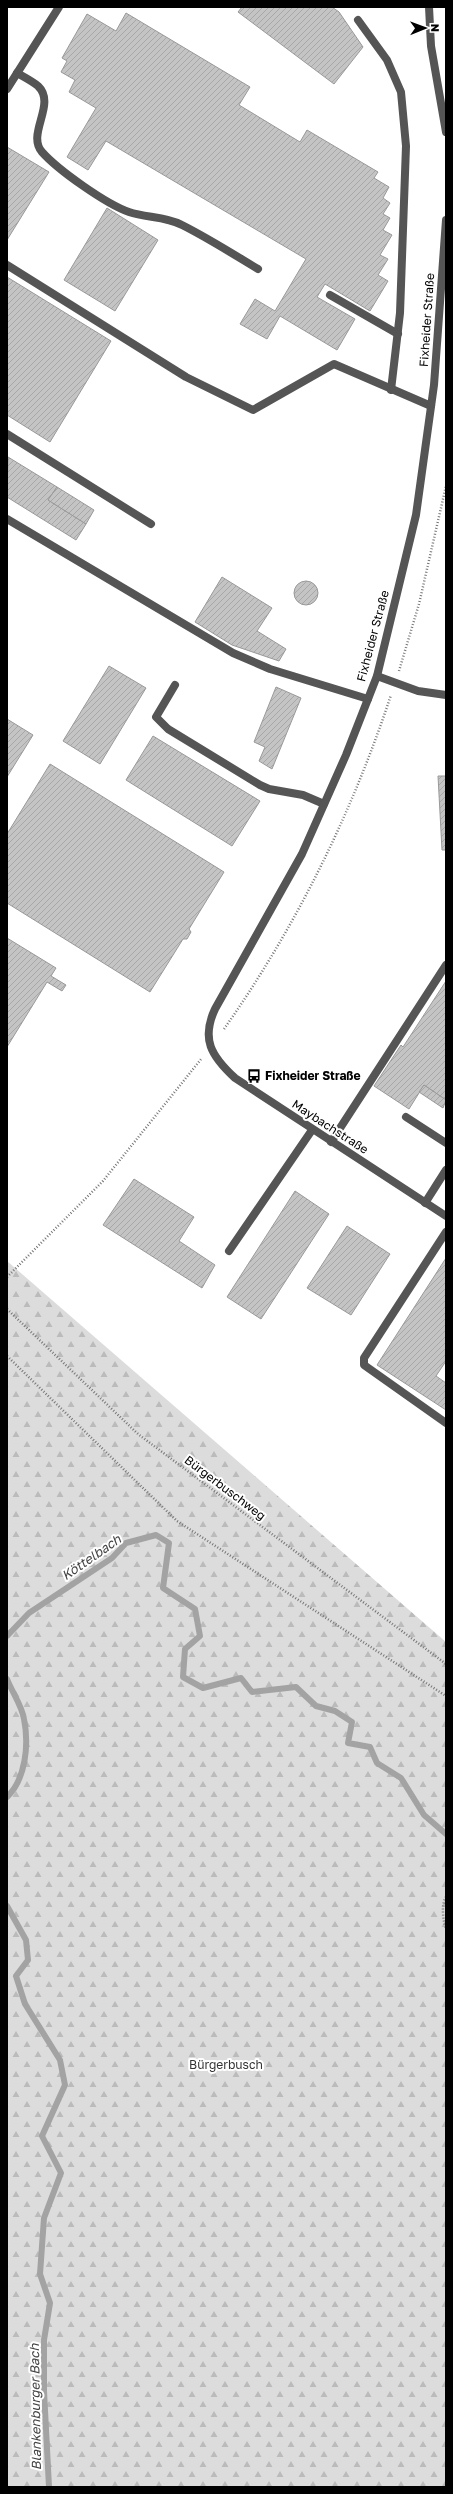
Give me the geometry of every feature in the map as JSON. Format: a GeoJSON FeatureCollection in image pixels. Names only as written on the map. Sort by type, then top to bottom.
{"type":"FeatureCollection","features":[{"type":"Feature","properties":{"kind":"street"},"geometry":{"type":"LineString","coordinates":[[7,89],[59,7]]}},
{"type":"Feature","properties":{"kind":"street"},"geometry":{"type":"LineString","coordinates":[[429,7],[431,46],[446,132]]}},
{"type":"Feature","properties":{"kind":"street"},"geometry":{"type":"LineString","coordinates":[[358,20],[387,60],[401,92],[406,146],[398,334],[391,390]]}},
{"type":"Feature","properties":{"kind":"street"},"geometry":{"type":"LineString","coordinates":[[17,73],[39,87],[43,98],[43,115],[36,142],[41,151],[55,164],[82,185],[127,212],[161,217],[181,224],[258,269]]}},
{"type":"Feature","properties":{"kind":"street","name":"Fixheider Straße"},"geometry":{"type":"LineString","coordinates":[[211,1047],[207,1029],[212,1014],[302,854],[346,755],[377,676],[416,515],[431,406],[446,220]]}},
{"type":"Feature","properties":{"kind":"street"},"geometry":{"type":"LineString","coordinates":[[7,266],[186,377],[253,410],[334,364],[391,390],[431,406]]}},
{"type":"Feature","properties":{"kind":"street"},"geometry":{"type":"LineString","coordinates":[[330,295],[398,334]]}},
{"type":"Feature","properties":{"kind":"street"},"geometry":{"type":"LineString","coordinates":[[7,434],[150,524]]}},
{"type":"Feature","properties":{"kind":"street"},"geometry":{"type":"LineString","coordinates":[[7,519],[233,653],[270,669],[368,699]]}},
{"type":"Feature","properties":{"kind":"street"},"geometry":{"type":"LineString","coordinates":[[377,676],[395,684],[418,691],[446,695]]}},
{"type":"Feature","properties":{"kind":"street"},"geometry":{"type":"LineString","coordinates":[[175,684],[156,717],[168,729],[260,785],[269,789],[303,795],[324,804]]}},
{"type":"Feature","properties":{"kind":"street"},"geometry":{"type":"LineString","coordinates":[[331,1142],[446,965]]}},
{"type":"Feature","properties":{"kind":"street","name":"Maybachstraße"},"geometry":{"type":"LineString","coordinates":[[211,1047],[219,1064],[235,1078],[312,1130],[446,1216]]}},
{"type":"Feature","properties":{"kind":"street"},"geometry":{"type":"LineString","coordinates":[[406,1117],[446,1143]]}},
{"type":"Feature","properties":{"kind":"street"},"geometry":{"type":"LineString","coordinates":[[229,1250],[312,1130]]}},
{"type":"Feature","properties":{"kind":"street"},"geometry":{"type":"LineString","coordinates":[[425,1203],[446,1170]]}},
{"type":"Feature","properties":{"kind":"street"},"geometry":{"type":"LineString","coordinates":[[446,1232],[364,1358],[364,1365],[446,1423]]}},
{"type":"Feature","properties":{"kind":"path"},"geometry":{"type":"LineString","coordinates":[[7,1277],[103,1181],[211,1047],[256,983],[310,889],[380,729],[419,604],[446,486]]}},
{"type":"Feature","properties":{"kind":"path","name":"Bürgerbuschweg"},"geometry":{"type":"LineString","coordinates":[[7,1309],[138,1434],[446,1664]]}},
{"type":"Feature","properties":{"kind":"path"},"geometry":{"type":"LineString","coordinates":[[7,1356],[177,1521],[446,1696]]}},
{"type":"Feature","properties":{"kind":"path"},"geometry":{"type":"LineString","coordinates":[[446,1897],[443,1901],[444,1923],[446,1929]]}},
{"type":"Feature","properties":{"kind":"green space","name":"Bürgerbusch"},"geometry":{"type":"Polygon","coordinates":[[[7,1261],[446,1642],[446,2487],[7,2487],[7,1261]]]}},
{"type":"Feature","properties":{"kind":"building"},"geometry":{"type":"Polygon","coordinates":[[[242,7],[332,7],[339,12],[363,47],[334,84],[238,12],[242,7]]]}},
{"type":"Feature","properties":{"kind":"building"},"geometry":{"type":"Polygon","coordinates":[[[126,13],[250,87],[239,105],[300,142],[307,130],[378,172],[374,178],[389,187],[383,198],[390,203],[383,214],[390,218],[383,230],[392,235],[380,255],[388,259],[378,275],[388,281],[370,311],[325,284],[317,297],[355,319],[337,350],[280,316],[267,339],[240,324],[255,299],[275,311],[306,259],[106,141],[88,170],[67,157],[96,108],[69,92],[75,80],[61,72],[67,61],[62,58],[87,14],[116,31],[126,13]]]}},
{"type":"Feature","properties":{"kind":"building"},"geometry":{"type":"Polygon","coordinates":[[[7,147],[49,172],[7,240],[7,147]]]}},
{"type":"Feature","properties":{"kind":"building"},"geometry":{"type":"Polygon","coordinates":[[[107,208],[158,240],[115,311],[64,280],[107,208]]]}},
{"type":"Feature","properties":{"kind":"building"},"geometry":{"type":"Polygon","coordinates":[[[7,277],[111,341],[50,442],[7,415],[7,277]]]}},
{"type":"Feature","properties":{"kind":"building"},"geometry":{"type":"Polygon","coordinates":[[[8,457],[57,487],[48,500],[86,524],[76,540],[7,497],[8,457]]]}},
{"type":"Feature","properties":{"kind":"building"},"geometry":{"type":"Polygon","coordinates":[[[57,487],[94,510],[86,524],[48,500],[57,487]]]}},
{"type":"Feature","properties":{"kind":"building"},"geometry":{"type":"Polygon","coordinates":[[[222,577],[272,608],[257,631],[286,649],[279,661],[232,645],[195,622],[222,577]]]}},
{"type":"Feature","properties":{"kind":"building"},"geometry":{"type":"Polygon","coordinates":[[[306,581],[314,585],[318,593],[314,601],[306,605],[298,601],[294,593],[298,585],[306,581]]]}},
{"type":"Feature","properties":{"kind":"building"},"geometry":{"type":"Polygon","coordinates":[[[109,666],[146,688],[100,764],[63,741],[109,666]]]}},
{"type":"Feature","properties":{"kind":"building"},"geometry":{"type":"Polygon","coordinates":[[[276,687],[301,698],[272,769],[259,761],[265,747],[254,742],[276,687]]]}},
{"type":"Feature","properties":{"kind":"building"},"geometry":{"type":"Polygon","coordinates":[[[7,719],[33,735],[7,777],[7,719]]]}},
{"type":"Feature","properties":{"kind":"building"},"geometry":{"type":"Polygon","coordinates":[[[153,736],[260,801],[232,846],[126,780],[153,736]]]}},
{"type":"Feature","properties":{"kind":"building"},"geometry":{"type":"Polygon","coordinates":[[[50,764],[224,872],[189,929],[191,932],[187,939],[183,939],[150,992],[7,903],[7,834],[50,764]]]}},
{"type":"Feature","properties":{"kind":"building"},"geometry":{"type":"Polygon","coordinates":[[[438,776],[446,776],[446,850],[442,850],[438,776]]]}},
{"type":"Feature","properties":{"kind":"building"},"geometry":{"type":"Polygon","coordinates":[[[7,938],[56,968],[51,976],[66,985],[62,991],[47,982],[7,1047],[7,938]]]}},
{"type":"Feature","properties":{"kind":"building"},"geometry":{"type":"Polygon","coordinates":[[[446,981],[446,1100],[424,1085],[409,1109],[374,1086],[401,1045],[403,1047],[446,981]]]}},
{"type":"Feature","properties":{"kind":"building"},"geometry":{"type":"Polygon","coordinates":[[[424,1085],[446,1100],[443,1108],[419,1092],[424,1085]]]}},
{"type":"Feature","properties":{"kind":"building"},"geometry":{"type":"Polygon","coordinates":[[[134,1179],[194,1217],[179,1241],[215,1265],[202,1288],[103,1225],[134,1179]]]}},
{"type":"Feature","properties":{"kind":"building"},"geometry":{"type":"Polygon","coordinates":[[[295,1191],[329,1214],[261,1319],[227,1297],[295,1191]]]}},
{"type":"Feature","properties":{"kind":"building"},"geometry":{"type":"Polygon","coordinates":[[[347,1226],[390,1254],[351,1315],[307,1288],[347,1226]]]}},
{"type":"Feature","properties":{"kind":"building"},"geometry":{"type":"Polygon","coordinates":[[[446,1258],[446,1361],[436,1376],[446,1383],[446,1410],[377,1365],[446,1258]]]}},
{"type":"Feature","properties":{"kind":"waterway","name":"Köttelbach"},"geometry":{"type":"LineString","coordinates":[[7,1636],[29,1613],[112,1558],[126,1543],[156,1535],[169,1543],[163,1588],[195,1609],[200,1636],[185,1649],[183,1677],[203,1688],[241,1678],[252,1692],[296,1687],[316,1706],[335,1711],[352,1722],[348,1743],[370,1747],[377,1763],[401,1778],[424,1815],[446,1834]]}},
{"type":"Feature","properties":{"kind":"waterway","name":"Blankenburger Bach"},"geometry":{"type":"LineString","coordinates":[[7,1679],[23,1714],[26,1739],[26,1750],[22,1771],[13,1790],[7,1797]]}},
{"type":"Feature","properties":{"kind":"waterway","name":"Blankenburger Bach"},"geometry":{"type":"LineString","coordinates":[[7,1906],[26,1940],[28,1960],[16,1976],[25,2004],[60,2060],[65,2085],[42,2136],[61,2173],[44,2218],[40,2274],[50,2303],[44,2340],[44,2391],[49,2487]]}},
{"type":"Feature","properties":{"kind":"place","name":"Fixheider Straße"},"geometry":{"type":"Point","coordinates":[254,1076]}}]}
